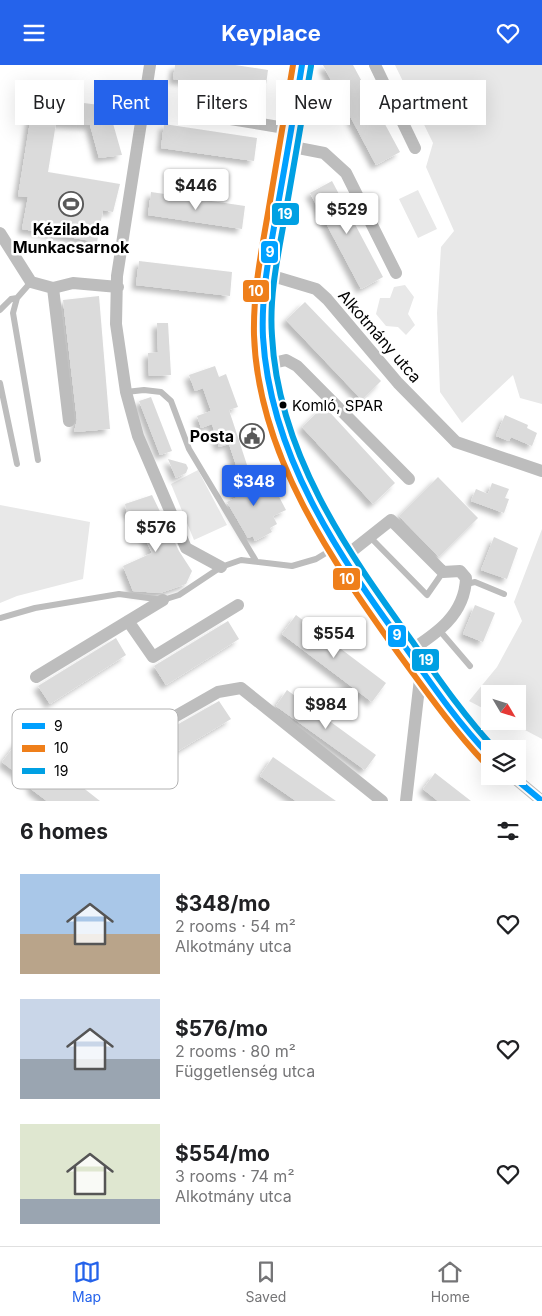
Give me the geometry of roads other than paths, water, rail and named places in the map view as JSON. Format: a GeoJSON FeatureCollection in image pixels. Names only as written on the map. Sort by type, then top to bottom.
{"type":"FeatureCollection","features":[{"type":"Feature","properties":{"kind":"street"},"geometry":{"type":"LineString","coordinates":[[150,65],[117,275],[116,324],[126,392],[138,436],[186,548],[221,567]]}},
{"type":"Feature","properties":{"kind":"street"},"geometry":{"type":"LineString","coordinates":[[302,65],[266,274],[263,334],[265,365],[272,404],[312,504],[336,547],[378,612],[421,670],[481,745]]}},
{"type":"Feature","properties":{"kind":"street"},"geometry":{"type":"LineString","coordinates":[[375,65],[416,148]]}},
{"type":"Feature","properties":{"kind":"street"},"geometry":{"type":"LineString","coordinates":[[266,125],[291,129]]}},
{"type":"Feature","properties":{"kind":"street"},"geometry":{"type":"LineString","coordinates":[[288,146],[324,153],[346,173],[396,273]]}},
{"type":"Feature","properties":{"kind":"street"},"geometry":{"type":"LineString","coordinates":[[0,233],[31,282],[53,288],[72,283],[118,287]]}},
{"type":"Feature","properties":{"kind":"street","name":"Alkotmány utca"},"geometry":{"type":"LineString","coordinates":[[266,274],[316,289],[327,299],[398,383],[456,442],[542,471]]}},
{"type":"Feature","properties":{"kind":"street"},"geometry":{"type":"LineString","coordinates":[[53,288],[69,421]]}},
{"type":"Feature","properties":{"kind":"street"},"geometry":{"type":"LineString","coordinates":[[265,365],[286,360],[297,366],[409,479]]}},
{"type":"Feature","properties":{"kind":"street"},"geometry":{"type":"LineString","coordinates":[[343,558],[391,520],[443,572],[460,571],[466,578],[466,591],[455,613],[440,631],[408,652]]}},
{"type":"Feature","properties":{"kind":"street"},"geometry":{"type":"LineString","coordinates":[[36,677],[163,599]]}},
{"type":"Feature","properties":{"kind":"street"},"geometry":{"type":"LineString","coordinates":[[128,621],[153,657],[238,605]]}},
{"type":"Feature","properties":{"kind":"street"},"geometry":{"type":"LineString","coordinates":[[406,801],[421,670]]}},
{"type":"Feature","properties":{"kind":"street"},"geometry":{"type":"LineString","coordinates":[[178,715],[218,693],[242,688],[382,801]]}},
{"type":"Feature","properties":{"kind":"street"},"geometry":{"type":"LineString","coordinates":[[523,785],[542,801]]}},
{"type":"Feature","properties":{"kind":"lane"},"geometry":{"type":"LineString","coordinates":[[31,282],[17,298],[12,313],[38,460]]}},
{"type":"Feature","properties":{"kind":"lane"},"geometry":{"type":"LineString","coordinates":[[0,310],[11,299],[17,298]]}},
{"type":"Feature","properties":{"kind":"lane"},"geometry":{"type":"LineString","coordinates":[[0,383],[16,464]]}},
{"type":"Feature","properties":{"kind":"lane"},"geometry":{"type":"LineString","coordinates":[[126,392],[144,390],[161,392],[171,401],[189,449],[256,561]]}},
{"type":"Feature","properties":{"kind":"lane"},"geometry":{"type":"LineString","coordinates":[[370,537],[427,595],[443,572]]}},
{"type":"Feature","properties":{"kind":"lane"},"geometry":{"type":"LineString","coordinates":[[0,618],[35,608],[119,594],[163,599],[179,595],[221,567],[241,560],[292,566],[316,559],[336,547]]}},
{"type":"Feature","properties":{"kind":"lane"},"geometry":{"type":"LineString","coordinates":[[466,584],[475,582],[504,594]]}},
{"type":"Feature","properties":{"kind":"lane"},"geometry":{"type":"LineString","coordinates":[[440,631],[470,666]]}},
{"type":"Feature","properties":{"kind":"place","name":"Kézilabda Munkacsarnok"},"geometry":{"type":"Point","coordinates":[71,204]}},
{"type":"Feature","properties":{"kind":"place","name":"Komló, SPAR"},"geometry":{"type":"Point","coordinates":[283,405]}},
{"type":"Feature","properties":{"kind":"place","name":"Posta"},"geometry":{"type":"Point","coordinates":[252,436]}}]}
